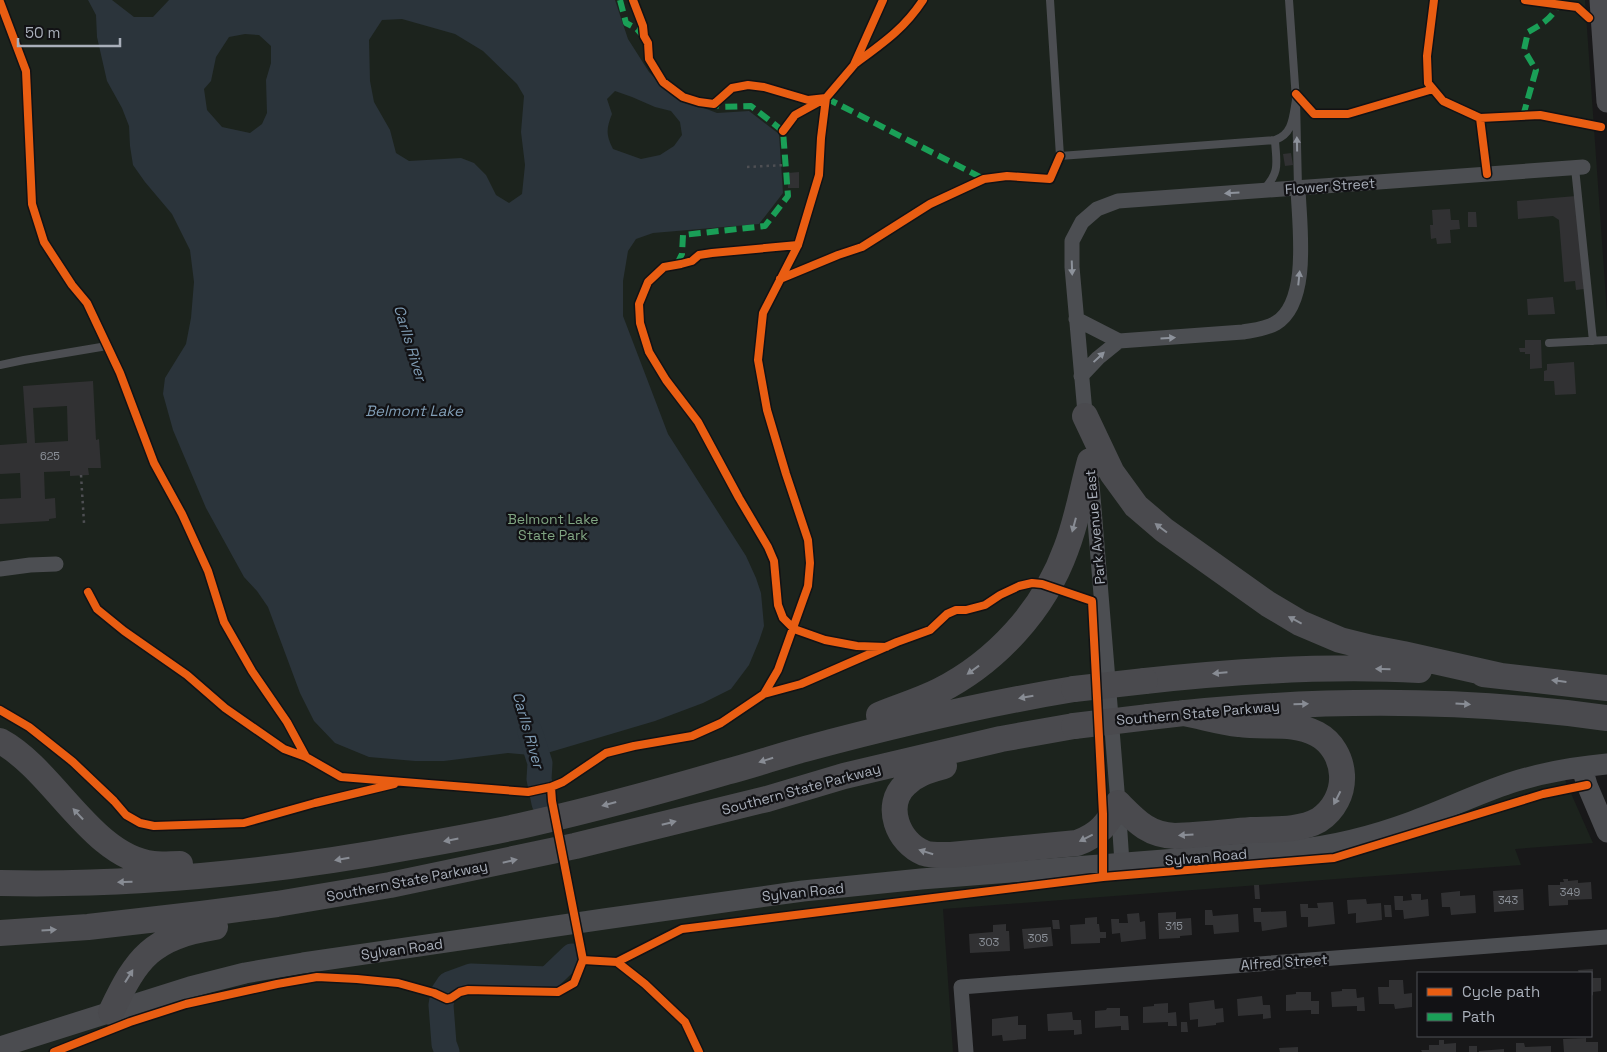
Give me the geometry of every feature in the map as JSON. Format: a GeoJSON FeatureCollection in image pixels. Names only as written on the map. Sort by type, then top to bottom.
{"type":"FeatureCollection","features":[{"type":"Feature","properties":{"kind":"highway"},"geometry":{"type":"LineString","coordinates":[[1085,416],[1112,473],[1136,506],[1164,530],[1276,609],[1300,623],[1347,642],[1501,676]]}},
{"type":"Feature","properties":{"kind":"highway"},"geometry":{"type":"LineString","coordinates":[[805,749],[884,713],[939,691],[979,666],[1003,645],[1034,610],[1049,587],[1060,564],[1071,536],[1090,461]]}},
{"type":"Feature","properties":{"kind":"highway"},"geometry":{"type":"LineString","coordinates":[[0,883],[149,881],[295,866],[424,845],[527,825],[727,772],[805,749],[936,716],[1013,699],[1145,680],[1236,672],[1325,669],[1413,670],[1501,676],[1607,688]]}},
{"type":"Feature","properties":{"kind":"highway","name":"Southern State Parkway"},"geometry":{"type":"LineString","coordinates":[[0,933],[126,923],[277,904],[444,874],[575,846],[767,799],[844,776],[1001,739],[1074,726],[1149,716],[1302,704],[1416,703],[1492,706],[1607,718]]}},
{"type":"Feature","properties":{"kind":"highway"},"geometry":{"type":"LineString","coordinates":[[1001,739],[950,765],[918,774],[905,784],[898,795],[895,816],[899,830],[909,844],[924,853],[941,855],[1077,843],[1086,840],[1102,828],[1118,803],[1140,825],[1148,830],[1156,834],[1175,836],[1295,827],[1318,820],[1335,803],[1342,787],[1340,760],[1331,746],[1318,735],[1310,731],[1289,727],[1240,724],[1183,713]]}},
{"type":"Feature","properties":{"kind":"highway"},"geometry":{"type":"LineString","coordinates":[[0,741],[34,767],[94,831],[114,848],[132,858],[154,864],[295,866]]}},
{"type":"Feature","properties":{"kind":"highway"},"geometry":{"type":"LineString","coordinates":[[111,1012],[125,982],[136,965],[165,941],[191,931],[232,924],[314,898]]}},
{"type":"Feature","properties":{"kind":"street"},"geometry":{"type":"LineString","coordinates":[[1600,0],[1605,44],[1607,102]]}},
{"type":"Feature","properties":{"kind":"street","name":"Flower Street"},"geometry":{"type":"LineString","coordinates":[[1082,222],[1097,208],[1118,201],[1579,167]]}},
{"type":"Feature","properties":{"kind":"street"},"geometry":{"type":"LineString","coordinates":[[1076,319],[1119,341],[1243,332],[1268,327],[1284,318],[1294,300],[1299,279],[1298,188]]}},
{"type":"Feature","properties":{"kind":"street","name":"Park Avenue East"},"geometry":{"type":"LineString","coordinates":[[1082,222],[1072,241],[1072,267],[1090,461],[1122,863]]}},
{"type":"Feature","properties":{"kind":"street"},"geometry":{"type":"LineString","coordinates":[[1081,376],[1098,358],[1119,341]]}},
{"type":"Feature","properties":{"kind":"street"},"geometry":{"type":"LineString","coordinates":[[0,569],[56,564]]}},
{"type":"Feature","properties":{"kind":"street","name":"Sylvan Road"},"geometry":{"type":"LineString","coordinates":[[0,1046],[190,987],[303,963],[604,918],[803,891],[930,878],[1299,849],[1348,841],[1370,836],[1411,822],[1509,784],[1538,775],[1607,764]]}},
{"type":"Feature","properties":{"kind":"street"},"geometry":{"type":"LineString","coordinates":[[1582,768],[1587,786],[1607,832]]}},
{"type":"Feature","properties":{"kind":"street","name":"Alfred Street"},"geometry":{"type":"LineString","coordinates":[[966,1052],[961,987],[1607,937]]}},
{"type":"Feature","properties":{"kind":"lane"},"geometry":{"type":"LineString","coordinates":[[1050,0],[1060,156],[1275,140],[1283,138],[1288,131],[1296,100]]}},
{"type":"Feature","properties":{"kind":"lane"},"geometry":{"type":"LineString","coordinates":[[1290,0],[1296,100],[1298,188]]}},
{"type":"Feature","properties":{"kind":"lane"},"geometry":{"type":"LineString","coordinates":[[1262,191],[1271,182],[1276,171],[1275,140]]}},
{"type":"Feature","properties":{"kind":"lane"},"geometry":{"type":"LineString","coordinates":[[1579,167],[1593,341]]}},
{"type":"Feature","properties":{"kind":"lane"},"geometry":{"type":"LineString","coordinates":[[1550,343],[1607,340]]}},
{"type":"Feature","properties":{"kind":"lane"},"geometry":{"type":"LineString","coordinates":[[0,365],[107,346]]}},
{"type":"Feature","properties":{"kind":"path"},"geometry":{"type":"LineString","coordinates":[[746,167],[786,165]]}},
{"type":"Feature","properties":{"kind":"path"},"geometry":{"type":"LineString","coordinates":[[81,475],[84,524]]}},
{"type":"Feature","properties":{"kind":"green space","name":"Belmont Lake State Park"},"geometry":{"type":"Polygon","coordinates":[[[0,0],[1585,0],[1607,313],[1607,757],[1558,764],[1593,843],[1515,849],[1521,865],[943,909],[953,1052],[0,1052],[0,0]]]}},
{"type":"Feature","properties":{"kind":"water","name":"Belmont Lake"},"geometry":{"type":"Polygon","coordinates":[[[88,0],[112,0],[134,17],[153,17],[169,0],[615,0],[628,39],[649,72],[669,92],[717,113],[749,111],[779,134],[783,193],[759,224],[653,233],[636,239],[628,251],[623,281],[623,316],[668,434],[746,556],[761,593],[764,626],[749,665],[731,689],[703,703],[655,721],[547,753],[545,763],[535,765],[530,755],[508,753],[444,761],[415,761],[369,757],[335,743],[314,721],[300,693],[268,607],[244,577],[206,508],[173,430],[163,394],[165,378],[186,344],[191,318],[194,282],[190,250],[172,214],[133,165],[129,126],[122,108],[107,81],[97,37],[96,15],[88,0]],[[402,19],[382,20],[369,40],[370,81],[374,102],[390,130],[396,153],[409,161],[461,158],[474,163],[486,175],[496,195],[509,203],[522,194],[525,165],[521,132],[524,96],[517,84],[483,51],[455,34],[402,19]],[[245,34],[229,37],[216,57],[211,81],[204,89],[207,110],[222,127],[250,133],[262,124],[267,113],[266,80],[271,63],[271,46],[259,35],[245,34]],[[615,91],[607,99],[612,114],[608,136],[613,149],[641,159],[660,155],[674,146],[682,135],[680,122],[671,111],[655,107],[615,91]]]}},
{"type":"Feature","properties":{"kind":"building"},"geometry":{"type":"Polygon","coordinates":[[[1291,153],[1293,165],[1285,166],[1283,154],[1291,153]]]}},
{"type":"Feature","properties":{"kind":"building"},"geometry":{"type":"Polygon","coordinates":[[[799,172],[799,188],[788,188],[788,173],[799,172]]]}},
{"type":"Feature","properties":{"kind":"building"},"geometry":{"type":"Polygon","coordinates":[[[1576,196],[1584,289],[1576,290],[1575,281],[1564,282],[1559,220],[1553,216],[1518,219],[1517,201],[1576,196]]]}},
{"type":"Feature","properties":{"kind":"building"},"geometry":{"type":"Polygon","coordinates":[[[1450,209],[1451,220],[1459,220],[1460,229],[1450,230],[1451,243],[1437,244],[1436,238],[1431,239],[1430,225],[1433,225],[1432,210],[1450,209]]]}},
{"type":"Feature","properties":{"kind":"building"},"geometry":{"type":"Polygon","coordinates":[[[1468,212],[1476,212],[1477,227],[1468,227],[1468,212]]]}},
{"type":"Feature","properties":{"kind":"building"},"geometry":{"type":"Polygon","coordinates":[[[1553,297],[1555,314],[1528,315],[1527,299],[1553,297]]]}},
{"type":"Feature","properties":{"kind":"building"},"geometry":{"type":"Polygon","coordinates":[[[1525,340],[1541,340],[1542,368],[1530,369],[1530,354],[1520,352],[1519,348],[1525,348],[1525,340]]]}},
{"type":"Feature","properties":{"kind":"building"},"geometry":{"type":"Polygon","coordinates":[[[1574,362],[1576,394],[1555,395],[1554,381],[1544,381],[1544,371],[1547,370],[1547,364],[1574,362]]]}},
{"type":"Feature","properties":{"kind":"building"},"geometry":{"type":"Polygon","coordinates":[[[93,381],[96,440],[99,439],[101,468],[88,468],[89,475],[70,476],[70,471],[44,472],[45,499],[55,498],[56,518],[49,519],[49,521],[0,524],[0,499],[21,498],[20,473],[0,474],[0,445],[27,443],[23,386],[93,381]],[[67,406],[33,408],[35,443],[68,441],[67,406]]]}},
{"type":"Feature","properties":{"kind":"building"},"geometry":{"type":"Polygon","coordinates":[[[1563,879],[1568,879],[1568,881],[1578,880],[1578,883],[1591,882],[1592,899],[1568,900],[1568,905],[1549,906],[1548,885],[1560,885],[1560,882],[1564,882],[1563,879]]]}},
{"type":"Feature","properties":{"kind":"building"},"geometry":{"type":"Polygon","coordinates":[[[1254,885],[1259,885],[1260,899],[1255,899],[1254,885]]]}},
{"type":"Feature","properties":{"kind":"building"},"geometry":{"type":"Polygon","coordinates":[[[1523,889],[1524,910],[1494,912],[1493,891],[1523,889]]]}},
{"type":"Feature","properties":{"kind":"building"},"geometry":{"type":"Polygon","coordinates":[[[1460,891],[1460,896],[1475,895],[1476,913],[1451,915],[1450,907],[1442,907],[1441,893],[1460,891]]]}},
{"type":"Feature","properties":{"kind":"building"},"geometry":{"type":"Polygon","coordinates":[[[1411,894],[1421,894],[1421,900],[1428,899],[1429,916],[1404,919],[1403,910],[1395,910],[1394,896],[1403,896],[1403,901],[1412,900],[1411,894]]]}},
{"type":"Feature","properties":{"kind":"building"},"geometry":{"type":"Polygon","coordinates":[[[1366,899],[1367,904],[1381,903],[1382,920],[1356,923],[1356,913],[1348,914],[1347,900],[1366,899]]]}},
{"type":"Feature","properties":{"kind":"building"},"geometry":{"type":"Polygon","coordinates":[[[1333,902],[1335,924],[1308,927],[1308,917],[1301,917],[1300,904],[1308,904],[1308,908],[1318,908],[1317,903],[1333,902]]]}},
{"type":"Feature","properties":{"kind":"building"},"geometry":{"type":"Polygon","coordinates":[[[1384,905],[1391,905],[1392,917],[1385,917],[1384,905]]]}},
{"type":"Feature","properties":{"kind":"building"},"geometry":{"type":"Polygon","coordinates":[[[1253,908],[1261,908],[1261,912],[1286,911],[1287,927],[1262,931],[1261,922],[1254,922],[1253,908]]]}},
{"type":"Feature","properties":{"kind":"building"},"geometry":{"type":"Polygon","coordinates":[[[1205,910],[1212,910],[1213,916],[1238,914],[1239,932],[1214,934],[1213,925],[1205,925],[1205,910]]]}},
{"type":"Feature","properties":{"kind":"building"},"geometry":{"type":"Polygon","coordinates":[[[1176,912],[1176,919],[1191,918],[1192,935],[1180,936],[1180,938],[1159,939],[1158,913],[1176,912]]]}},
{"type":"Feature","properties":{"kind":"building"},"geometry":{"type":"Polygon","coordinates":[[[1139,913],[1140,922],[1145,921],[1146,939],[1121,942],[1120,933],[1112,934],[1111,919],[1119,919],[1119,923],[1128,923],[1127,914],[1139,913]]]}},
{"type":"Feature","properties":{"kind":"building"},"geometry":{"type":"Polygon","coordinates":[[[1097,917],[1100,932],[1106,932],[1106,938],[1100,938],[1100,943],[1071,944],[1070,925],[1085,924],[1085,918],[1097,917]]]}},
{"type":"Feature","properties":{"kind":"building"},"geometry":{"type":"Polygon","coordinates":[[[1052,920],[1059,920],[1060,929],[1053,929],[1052,920]]]}},
{"type":"Feature","properties":{"kind":"building"},"geometry":{"type":"Polygon","coordinates":[[[1006,924],[1006,931],[1009,931],[1010,951],[970,953],[969,934],[993,932],[993,925],[1006,924]]]}},
{"type":"Feature","properties":{"kind":"building"},"geometry":{"type":"Polygon","coordinates":[[[1051,927],[1053,946],[1024,949],[1022,929],[1051,927]]]}},
{"type":"Feature","properties":{"kind":"building"},"geometry":{"type":"Polygon","coordinates":[[[1593,969],[1593,978],[1601,978],[1601,991],[1593,992],[1592,996],[1592,972],[1579,972],[1578,970],[1593,969]]]}},
{"type":"Feature","properties":{"kind":"building"},"geometry":{"type":"Polygon","coordinates":[[[1389,980],[1403,980],[1404,994],[1412,993],[1412,1007],[1395,1009],[1394,1004],[1379,1004],[1378,987],[1389,987],[1389,980]]]}},
{"type":"Feature","properties":{"kind":"building"},"geometry":{"type":"Polygon","coordinates":[[[1342,989],[1356,989],[1357,998],[1364,997],[1365,1011],[1357,1011],[1357,1006],[1332,1007],[1331,992],[1342,991],[1342,989]]]}},
{"type":"Feature","properties":{"kind":"building"},"geometry":{"type":"Polygon","coordinates":[[[1296,992],[1311,992],[1311,1001],[1319,1001],[1319,1014],[1311,1014],[1311,1010],[1286,1011],[1286,995],[1296,994],[1296,992]]]}},
{"type":"Feature","properties":{"kind":"building"},"geometry":{"type":"Polygon","coordinates":[[[1262,996],[1263,1005],[1270,1005],[1271,1018],[1263,1019],[1263,1014],[1238,1016],[1237,999],[1262,996]]]}},
{"type":"Feature","properties":{"kind":"building"},"geometry":{"type":"Polygon","coordinates":[[[1214,1000],[1215,1009],[1223,1008],[1224,1022],[1198,1027],[1198,1019],[1190,1020],[1189,1003],[1214,1000]]]}},
{"type":"Feature","properties":{"kind":"building"},"geometry":{"type":"Polygon","coordinates":[[[1168,1003],[1168,1013],[1176,1012],[1177,1026],[1168,1026],[1168,1022],[1143,1023],[1143,1007],[1168,1003]]]}},
{"type":"Feature","properties":{"kind":"building"},"geometry":{"type":"Polygon","coordinates":[[[1107,1008],[1120,1008],[1120,1016],[1128,1016],[1129,1030],[1121,1030],[1121,1026],[1095,1028],[1095,1011],[1106,1010],[1107,1008]]]}},
{"type":"Feature","properties":{"kind":"building"},"geometry":{"type":"Polygon","coordinates":[[[1072,1012],[1073,1020],[1081,1020],[1082,1034],[1074,1035],[1074,1030],[1048,1031],[1047,1014],[1072,1012]]]}},
{"type":"Feature","properties":{"kind":"building"},"geometry":{"type":"Polygon","coordinates":[[[1018,1016],[1018,1025],[1026,1025],[1026,1039],[1003,1041],[1002,1035],[992,1036],[992,1019],[1018,1016]]]}},
{"type":"Feature","properties":{"kind":"building"},"geometry":{"type":"Polygon","coordinates":[[[1181,1022],[1187,1022],[1188,1032],[1181,1032],[1181,1022]]]}},
{"type":"Feature","properties":{"kind":"building"},"geometry":{"type":"Polygon","coordinates":[[[1586,1038],[1586,1042],[1598,1042],[1598,1052],[1564,1052],[1563,1039],[1586,1038]]]}},
{"type":"Feature","properties":{"kind":"building"},"geometry":{"type":"Polygon","coordinates":[[[1439,1040],[1444,1040],[1444,1044],[1456,1043],[1456,1052],[1422,1052],[1421,1050],[1429,1050],[1429,1045],[1439,1045],[1439,1040]]]}},
{"type":"Feature","properties":{"kind":"building"},"geometry":{"type":"Polygon","coordinates":[[[1516,1043],[1524,1043],[1525,1047],[1551,1046],[1551,1052],[1516,1052],[1516,1043]]]}},
{"type":"Feature","properties":{"kind":"building"},"geometry":{"type":"Polygon","coordinates":[[[1469,1046],[1477,1046],[1477,1052],[1469,1052],[1469,1046]]]}},
{"type":"Feature","properties":{"kind":"building"},"geometry":{"type":"Polygon","coordinates":[[[1298,1047],[1298,1052],[1280,1052],[1279,1048],[1298,1047]]]}},
{"type":"Feature","properties":{"kind":"building"},"geometry":{"type":"Polygon","coordinates":[[[1504,1049],[1504,1052],[1479,1052],[1479,1051],[1504,1049]]]}},
{"type":"Feature","properties":{"kind":"waterway","name":"Carlls River"},"geometry":{"type":"LineString","coordinates":[[530,732],[540,763],[539,779],[544,803]]}},
{"type":"Feature","properties":{"kind":"waterway","name":"Carlls River"},"geometry":{"type":"LineString","coordinates":[[447,1052],[444,1044],[441,1005],[443,993],[449,984],[471,976],[548,979],[572,956]]}},
{"type":"Feature","properties":{"kind":"marked path"},"geometry":{"type":"LineString","coordinates":[[620,0],[626,23],[637,29],[643,36]]}},
{"type":"Feature","properties":{"kind":"marked path"},"geometry":{"type":"LineString","coordinates":[[1523,116],[1536,70],[1524,50],[1528,32],[1543,23],[1555,11],[1558,0]]}},
{"type":"Feature","properties":{"kind":"marked path"},"geometry":{"type":"LineString","coordinates":[[826,98],[984,179]]}},
{"type":"Feature","properties":{"kind":"marked path"},"geometry":{"type":"LineString","coordinates":[[677,264],[682,254],[683,235],[765,226],[788,196],[783,131],[751,106],[721,107],[714,104]]}},
{"type":"Feature","properties":{"kind":"cycle path"},"geometry":{"type":"LineString","coordinates":[[0,2],[26,71],[32,204],[44,242],[72,285],[87,303],[120,373],[154,463],[182,514],[208,571],[224,622],[252,671],[287,722],[306,757],[341,777],[528,792],[551,787],[563,782],[606,753],[692,736],[721,723],[764,694],[778,670],[808,586],[810,563],[808,540],[767,410],[758,360],[763,313],[798,245],[819,175],[826,98],[808,100],[764,87],[748,85],[732,88],[714,104],[683,97],[663,82],[649,59],[648,43],[633,0]]}},
{"type":"Feature","properties":{"kind":"cycle path"},"geometry":{"type":"LineString","coordinates":[[783,131],[795,115],[826,98],[854,65],[883,0]]}},
{"type":"Feature","properties":{"kind":"cycle path"},"geometry":{"type":"LineString","coordinates":[[856,63],[901,27],[923,0]]}},
{"type":"Feature","properties":{"kind":"cycle path"},"geometry":{"type":"LineString","coordinates":[[1434,0],[1427,56],[1428,83],[1443,101],[1480,118],[1487,174]]}},
{"type":"Feature","properties":{"kind":"cycle path"},"geometry":{"type":"LineString","coordinates":[[1525,0],[1577,7],[1589,18]]}},
{"type":"Feature","properties":{"kind":"cycle path"},"geometry":{"type":"LineString","coordinates":[[1296,94],[1314,114],[1348,114],[1433,89]]}},
{"type":"Feature","properties":{"kind":"cycle path"},"geometry":{"type":"LineString","coordinates":[[1480,118],[1540,115],[1601,127]]}},
{"type":"Feature","properties":{"kind":"cycle path"},"geometry":{"type":"LineString","coordinates":[[780,279],[862,247],[930,204],[984,179],[1007,176],[1050,179],[1060,156]]}},
{"type":"Feature","properties":{"kind":"cycle path"},"geometry":{"type":"LineString","coordinates":[[798,245],[699,255],[692,261],[664,267],[648,282],[639,304],[640,323],[649,352],[666,380],[698,422],[768,547],[774,561],[778,605],[783,618],[794,629],[825,640],[857,646],[886,647]]}},
{"type":"Feature","properties":{"kind":"cycle path"},"geometry":{"type":"LineString","coordinates":[[764,694],[801,684],[897,642],[930,630],[947,614],[956,610],[966,610],[985,605],[1019,586],[1032,583],[1042,584],[1092,601],[1103,814],[1103,877]]}},
{"type":"Feature","properties":{"kind":"cycle path"},"geometry":{"type":"LineString","coordinates":[[88,592],[97,609],[124,631],[187,675],[225,708],[284,749],[306,757]]}},
{"type":"Feature","properties":{"kind":"cycle path"},"geometry":{"type":"LineString","coordinates":[[0,710],[29,727],[73,762],[126,815],[140,823],[154,826],[244,823],[394,784]]}},
{"type":"Feature","properties":{"kind":"cycle path"},"geometry":{"type":"LineString","coordinates":[[583,960],[617,962],[682,929],[1103,877],[1334,858],[1543,794],[1587,785]]}},
{"type":"Feature","properties":{"kind":"cycle path"},"geometry":{"type":"LineString","coordinates":[[54,1052],[130,1022],[186,1004],[317,977],[398,983],[434,993],[447,999],[468,990],[558,992],[574,983],[583,960],[552,801],[551,787]]}},
{"type":"Feature","properties":{"kind":"cycle path"},"geometry":{"type":"LineString","coordinates":[[617,962],[645,984],[685,1022],[699,1052]]}}]}
